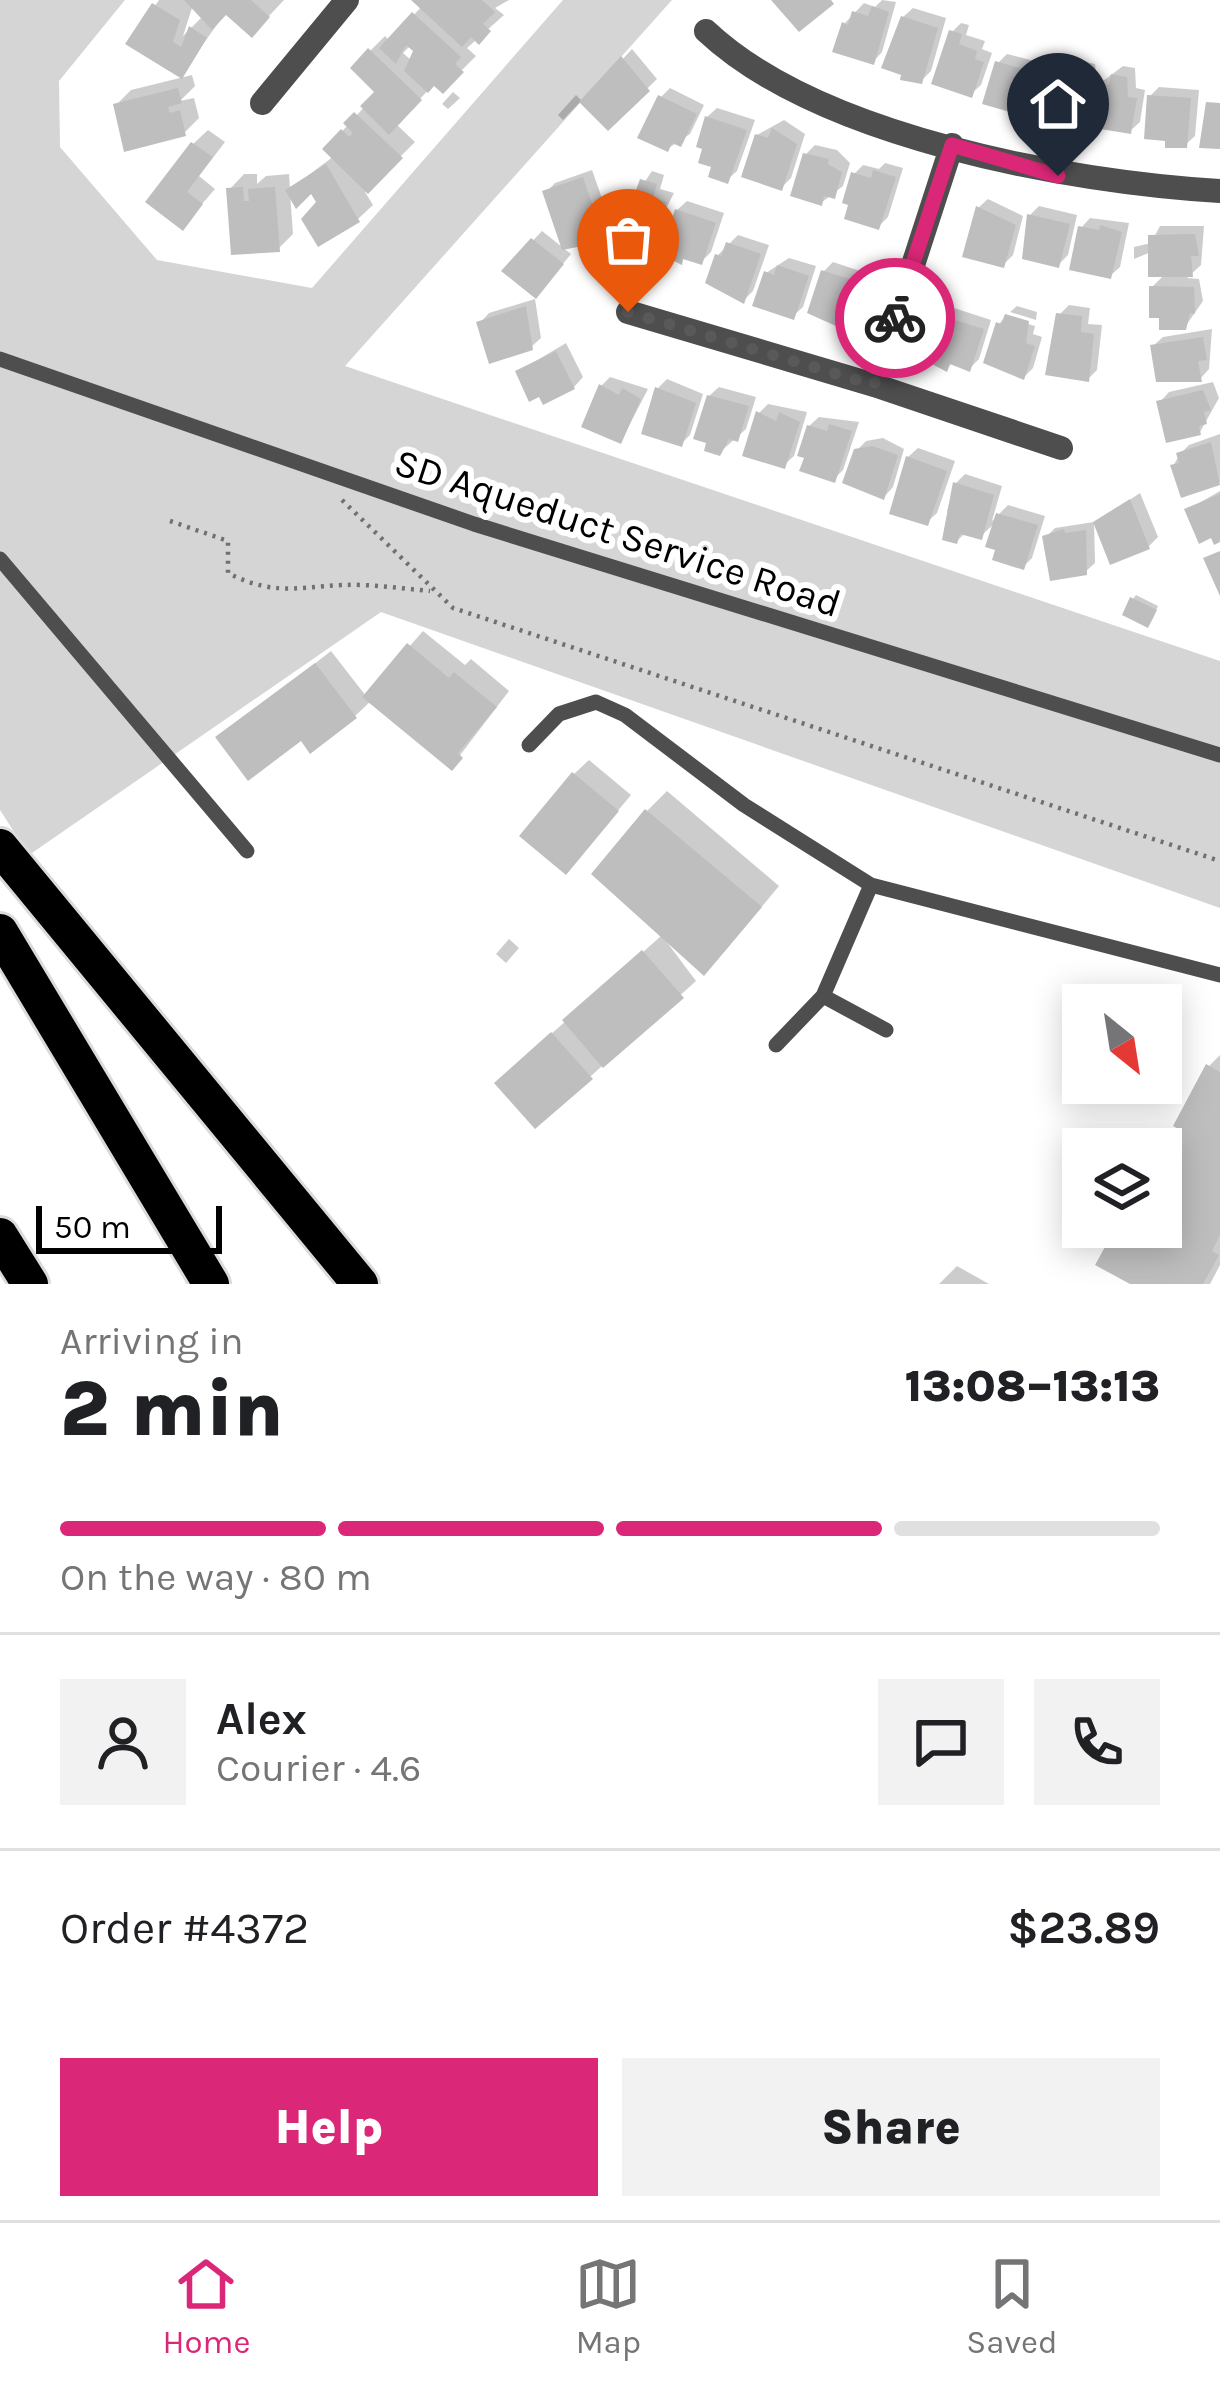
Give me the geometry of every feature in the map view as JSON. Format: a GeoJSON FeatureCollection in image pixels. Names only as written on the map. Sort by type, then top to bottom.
{"type":"FeatureCollection","features":[{"type":"Feature","properties":{"kind":"highway"},"geometry":{"type":"LineString","coordinates":[[0,848],[360,1284]]}},
{"type":"Feature","properties":{"kind":"highway"},"geometry":{"type":"LineString","coordinates":[[0,932],[212,1284]]}},
{"type":"Feature","properties":{"kind":"highway"},"geometry":{"type":"LineString","coordinates":[[0,1236],[30,1284]]}},
{"type":"Feature","properties":{"kind":"street"},"geometry":{"type":"LineString","coordinates":[[262,103],[347,0]]}},
{"type":"Feature","properties":{"kind":"street"},"geometry":{"type":"LineString","coordinates":[[706,31],[740,63],[839,110],[1058,176],[1220,191]]}},
{"type":"Feature","properties":{"kind":"street"},"geometry":{"type":"LineString","coordinates":[[874,385],[952,145]]}},
{"type":"Feature","properties":{"kind":"street"},"geometry":{"type":"LineString","coordinates":[[628,312],[874,385],[1061,448]]}},
{"type":"Feature","properties":{"kind":"lane","name":"SD Aqueduct Service Road"},"geometry":{"type":"LineString","coordinates":[[0,359],[474,524],[1220,755]]}},
{"type":"Feature","properties":{"kind":"lane"},"geometry":{"type":"LineString","coordinates":[[0,559],[247,851]]}},
{"type":"Feature","properties":{"kind":"lane"},"geometry":{"type":"LineString","coordinates":[[530,746],[559,714],[596,702],[626,715],[744,805],[871,885],[1220,975]]}},
{"type":"Feature","properties":{"kind":"lane"},"geometry":{"type":"LineString","coordinates":[[776,1045],[824,996],[871,885]]}},
{"type":"Feature","properties":{"kind":"lane"},"geometry":{"type":"LineString","coordinates":[[824,996],[886,1030]]}},
{"type":"Feature","properties":{"kind":"path"},"geometry":{"type":"LineString","coordinates":[[309,466],[430,591],[453,608],[1220,861]]}},
{"type":"Feature","properties":{"kind":"path"},"geometry":{"type":"LineString","coordinates":[[170,521],[228,541],[228,573],[249,584],[294,592],[357,584],[430,591]]}},
{"type":"Feature","properties":{"kind":"shaded area"},"geometry":{"type":"Polygon","coordinates":[[[0,0],[125,0],[59,81],[60,147],[157,260],[312,288],[563,0],[672,0],[345,366],[1220,661],[1220,908],[381,612],[29,855],[0,810],[0,0]]]}},
{"type":"Feature","properties":{"kind":"building"},"geometry":{"type":"Polygon","coordinates":[[[184,0],[251,0],[270,17],[252,38],[226,15],[212,30],[184,0]]]}},
{"type":"Feature","properties":{"kind":"building"},"geometry":{"type":"Polygon","coordinates":[[[411,0],[482,0],[495,12],[483,24],[491,31],[479,45],[471,37],[462,47],[411,0]]]}},
{"type":"Feature","properties":{"kind":"building"},"geometry":{"type":"Polygon","coordinates":[[[771,0],[831,0],[834,4],[799,32],[771,0]]]}},
{"type":"Feature","properties":{"kind":"building"},"geometry":{"type":"Polygon","coordinates":[[[152,3],[180,20],[173,42],[181,47],[189,26],[207,38],[182,79],[125,44],[152,3]]]}},
{"type":"Feature","properties":{"kind":"building"},"geometry":{"type":"Polygon","coordinates":[[[872,6],[889,12],[874,65],[832,52],[842,22],[848,25],[852,11],[868,16],[872,6]]]}},
{"type":"Feature","properties":{"kind":"building"},"geometry":{"type":"Polygon","coordinates":[[[412,12],[461,57],[455,64],[464,72],[443,94],[434,86],[428,93],[404,71],[413,51],[406,45],[396,64],[379,48],[412,12]]]}},
{"type":"Feature","properties":{"kind":"building"},"geometry":{"type":"Polygon","coordinates":[[[901,16],[938,28],[922,84],[900,80],[901,75],[881,68],[901,16]]]}},
{"type":"Feature","properties":{"kind":"building"},"geometry":{"type":"Polygon","coordinates":[[[949,30],[962,34],[959,44],[977,51],[975,59],[984,62],[972,98],[931,84],[949,30]]]}},
{"type":"Feature","properties":{"kind":"building"},"geometry":{"type":"Polygon","coordinates":[[[368,48],[422,100],[389,135],[360,106],[374,92],[350,68],[368,48]]]}},
{"type":"Feature","properties":{"kind":"building"},"geometry":{"type":"Polygon","coordinates":[[[621,56],[650,91],[608,131],[579,102],[621,56]]]}},
{"type":"Feature","properties":{"kind":"building"},"geometry":{"type":"Polygon","coordinates":[[[995,61],[1030,71],[1027,85],[1033,87],[1024,116],[982,104],[995,61]]]}},
{"type":"Feature","properties":{"kind":"building"},"geometry":{"type":"Polygon","coordinates":[[[1065,68],[1087,73],[1088,83],[1078,130],[1069,132],[1055,129],[1057,123],[1035,119],[1044,75],[1063,79],[1065,68]]]}},
{"type":"Feature","properties":{"kind":"building"},"geometry":{"type":"Polygon","coordinates":[[[1111,74],[1127,77],[1128,97],[1137,98],[1131,134],[1088,127],[1097,83],[1109,85],[1111,74]]]}},
{"type":"Feature","properties":{"kind":"building"},"geometry":{"type":"Polygon","coordinates":[[[178,88],[182,103],[168,107],[170,113],[180,110],[186,136],[124,152],[113,104],[178,88]]]}},
{"type":"Feature","properties":{"kind":"building"},"geometry":{"type":"Polygon","coordinates":[[[658,95],[697,114],[681,147],[672,143],[668,152],[637,138],[658,95]]]}},
{"type":"Feature","properties":{"kind":"building"},"geometry":{"type":"Polygon","coordinates":[[[1147,95],[1191,98],[1187,148],[1165,148],[1165,141],[1144,139],[1147,95]]]}},
{"type":"Feature","properties":{"kind":"building"},"geometry":{"type":"Polygon","coordinates":[[[1206,102],[1220,103],[1220,149],[1199,148],[1206,102]]]}},
{"type":"Feature","properties":{"kind":"building"},"geometry":{"type":"Polygon","coordinates":[[[354,112],[403,158],[368,194],[322,149],[341,129],[349,137],[353,133],[343,123],[354,112]]]}},
{"type":"Feature","properties":{"kind":"building"},"geometry":{"type":"Polygon","coordinates":[[[705,116],[747,130],[728,184],[708,177],[711,167],[698,163],[702,149],[696,147],[705,116]]]}},
{"type":"Feature","properties":{"kind":"building"},"geometry":{"type":"Polygon","coordinates":[[[772,128],[797,144],[782,191],[741,177],[755,134],[768,138],[772,128]]]}},
{"type":"Feature","properties":{"kind":"building"},"geometry":{"type":"Polygon","coordinates":[[[191,142],[213,157],[187,192],[203,204],[183,231],[145,202],[191,142]]]}},
{"type":"Feature","properties":{"kind":"building"},"geometry":{"type":"Polygon","coordinates":[[[803,153],[829,159],[828,164],[842,172],[835,199],[824,196],[822,206],[790,196],[803,153]]]}},
{"type":"Feature","properties":{"kind":"building"},"geometry":{"type":"Polygon","coordinates":[[[326,164],[360,222],[318,247],[301,219],[316,202],[311,194],[296,209],[285,190],[326,164]]]}},
{"type":"Feature","properties":{"kind":"building"},"geometry":{"type":"Polygon","coordinates":[[[873,170],[896,177],[879,230],[844,219],[848,205],[842,203],[851,172],[871,178],[873,170]]]}},
{"type":"Feature","properties":{"kind":"building"},"geometry":{"type":"Polygon","coordinates":[[[583,177],[602,233],[581,240],[583,246],[562,250],[542,191],[583,177]]]}},
{"type":"Feature","properties":{"kind":"building"},"geometry":{"type":"Polygon","coordinates":[[[640,179],[657,184],[653,198],[667,202],[651,244],[628,238],[629,233],[613,225],[621,198],[632,201],[640,179]]]}},
{"type":"Feature","properties":{"kind":"building"},"geometry":{"type":"Polygon","coordinates":[[[243,187],[244,201],[249,201],[248,189],[275,187],[280,252],[231,255],[226,188],[243,187]]]}},
{"type":"Feature","properties":{"kind":"building"},"geometry":{"type":"Polygon","coordinates":[[[976,206],[1016,225],[1004,268],[962,257],[976,206]]]}},
{"type":"Feature","properties":{"kind":"building"},"geometry":{"type":"Polygon","coordinates":[[[675,209],[716,223],[702,265],[683,259],[682,265],[660,254],[675,209]]]}},
{"type":"Feature","properties":{"kind":"building"},"geometry":{"type":"Polygon","coordinates":[[[1027,214],[1070,224],[1059,268],[1022,259],[1027,214]]]}},
{"type":"Feature","properties":{"kind":"building"},"geometry":{"type":"Polygon","coordinates":[[[1100,225],[1122,232],[1111,279],[1069,270],[1078,226],[1099,230],[1100,225]]]}},
{"type":"Feature","properties":{"kind":"building"},"geometry":{"type":"Polygon","coordinates":[[[1195,234],[1199,256],[1191,256],[1193,277],[1148,277],[1148,235],[1195,234]]]}},
{"type":"Feature","properties":{"kind":"building"},"geometry":{"type":"Polygon","coordinates":[[[531,238],[564,264],[536,299],[501,271],[531,238]]]}},
{"type":"Feature","properties":{"kind":"building"},"geometry":{"type":"Polygon","coordinates":[[[726,242],[761,254],[744,304],[705,283],[715,254],[721,256],[726,242]]]}},
{"type":"Feature","properties":{"kind":"building"},"geometry":{"type":"Polygon","coordinates":[[[777,265],[809,276],[794,320],[752,306],[764,271],[774,275],[777,265]]]}},
{"type":"Feature","properties":{"kind":"building"},"geometry":{"type":"Polygon","coordinates":[[[821,270],[862,283],[847,331],[807,313],[821,270]]]}},
{"type":"Feature","properties":{"kind":"building"},"geometry":{"type":"Polygon","coordinates":[[[1149,286],[1194,287],[1195,314],[1190,313],[1186,330],[1159,330],[1159,318],[1149,318],[1149,286]]]}},
{"type":"Feature","properties":{"kind":"building"},"geometry":{"type":"Polygon","coordinates":[[[526,306],[533,350],[489,364],[476,322],[526,306]]]}},
{"type":"Feature","properties":{"kind":"building"},"geometry":{"type":"Polygon","coordinates":[[[1056,313],[1082,316],[1081,332],[1094,334],[1089,382],[1045,375],[1056,313]]]}},
{"type":"Feature","properties":{"kind":"building"},"geometry":{"type":"Polygon","coordinates":[[[1005,314],[1029,321],[1026,343],[1035,346],[1024,380],[983,363],[996,322],[1001,324],[1005,314]]]}},
{"type":"Feature","properties":{"kind":"building"},"geometry":{"type":"Polygon","coordinates":[[[942,316],[984,329],[970,372],[950,364],[947,372],[928,362],[942,316]]]}},
{"type":"Feature","properties":{"kind":"building"},"geometry":{"type":"Polygon","coordinates":[[[1203,337],[1207,360],[1198,361],[1202,382],[1156,382],[1150,345],[1203,337]]]}},
{"type":"Feature","properties":{"kind":"building"},"geometry":{"type":"Polygon","coordinates":[[[556,351],[575,389],[543,405],[539,397],[529,402],[515,371],[556,351]]]}},
{"type":"Feature","properties":{"kind":"building"},"geometry":{"type":"Polygon","coordinates":[[[599,384],[619,395],[622,388],[641,399],[621,444],[581,427],[599,384]]]}},
{"type":"Feature","properties":{"kind":"building"},"geometry":{"type":"Polygon","coordinates":[[[655,387],[696,403],[682,447],[641,434],[655,387]]]}},
{"type":"Feature","properties":{"kind":"building"},"geometry":{"type":"Polygon","coordinates":[[[1203,390],[1211,410],[1204,412],[1207,424],[1199,426],[1201,435],[1166,443],[1156,401],[1203,390]]]}},
{"type":"Feature","properties":{"kind":"building"},"geometry":{"type":"Polygon","coordinates":[[[707,395],[749,406],[738,442],[729,439],[720,456],[704,451],[706,443],[693,439],[707,395]]]}},
{"type":"Feature","properties":{"kind":"building"},"geometry":{"type":"Polygon","coordinates":[[[756,411],[776,421],[779,412],[800,422],[785,469],[742,456],[756,411]]]}},
{"type":"Feature","properties":{"kind":"building"},"geometry":{"type":"Polygon","coordinates":[[[829,424],[852,431],[835,483],[799,471],[804,458],[797,456],[807,425],[827,431],[829,424]]]}},
{"type":"Feature","properties":{"kind":"building"},"geometry":{"type":"Polygon","coordinates":[[[1211,442],[1220,485],[1181,498],[1170,465],[1179,463],[1176,453],[1211,442]]]}},
{"type":"Feature","properties":{"kind":"building"},"geometry":{"type":"Polygon","coordinates":[[[872,446],[898,455],[884,500],[842,483],[854,449],[872,446]]]}},
{"type":"Feature","properties":{"kind":"building"},"geometry":{"type":"Polygon","coordinates":[[[906,456],[947,471],[928,526],[889,514],[906,456]]]}},
{"type":"Feature","properties":{"kind":"building"},"geometry":{"type":"Polygon","coordinates":[[[953,482],[994,495],[982,540],[960,534],[957,544],[942,540],[953,482]]]}},
{"type":"Feature","properties":{"kind":"building"},"geometry":{"type":"Polygon","coordinates":[[[1220,494],[1220,542],[1214,545],[1211,538],[1199,544],[1184,509],[1220,494]]]}},
{"type":"Feature","properties":{"kind":"building"},"geometry":{"type":"Polygon","coordinates":[[[1130,499],[1150,549],[1110,565],[1093,522],[1130,499]]]}},
{"type":"Feature","properties":{"kind":"building"},"geometry":{"type":"Polygon","coordinates":[[[996,513],[1038,525],[1024,570],[992,560],[995,550],[985,547],[996,513]]]}},
{"type":"Feature","properties":{"kind":"building"},"geometry":{"type":"Polygon","coordinates":[[[1064,529],[1065,533],[1086,530],[1087,575],[1050,581],[1042,536],[1064,529]]]}},
{"type":"Feature","properties":{"kind":"building"},"geometry":{"type":"Polygon","coordinates":[[[1220,551],[1220,596],[1203,558],[1220,551]]]}},
{"type":"Feature","properties":{"kind":"building"},"geometry":{"type":"Polygon","coordinates":[[[1130,597],[1157,610],[1148,628],[1122,615],[1130,597]]]}},
{"type":"Feature","properties":{"kind":"building"},"geometry":{"type":"Polygon","coordinates":[[[407,643],[449,678],[454,672],[497,707],[458,753],[463,758],[452,771],[362,697],[407,643]]]}},
{"type":"Feature","properties":{"kind":"building"},"geometry":{"type":"Polygon","coordinates":[[[315,663],[357,718],[310,754],[301,741],[248,781],[215,737],[315,663]]]}},
{"type":"Feature","properties":{"kind":"building"},"geometry":{"type":"Polygon","coordinates":[[[572,772],[619,811],[566,875],[519,836],[572,772]]]}},
{"type":"Feature","properties":{"kind":"building"},"geometry":{"type":"Polygon","coordinates":[[[645,809],[762,907],[704,976],[591,874],[645,809]]]}},
{"type":"Feature","properties":{"kind":"building"},"geometry":{"type":"Polygon","coordinates":[[[642,950],[684,998],[603,1068],[562,1020],[642,950]]]}},
{"type":"Feature","properties":{"kind":"building"},"geometry":{"type":"Polygon","coordinates":[[[551,1032],[593,1079],[535,1129],[494,1083],[551,1032]]]}},
{"type":"Feature","properties":{"kind":"building"},"geometry":{"type":"Polygon","coordinates":[[[1206,1064],[1220,1072],[1220,1235],[1212,1251],[1219,1255],[1203,1284],[1130,1284],[1095,1265],[1104,1248],[1182,1248],[1182,1128],[1173,1126],[1206,1064]]]}},
{"type":"Feature","properties":{"kind":"way so far"},"geometry":{"type":"LineString","coordinates":[[628,312],[874,385],[895,318]]}},
{"type":"Feature","properties":{"kind":"route"},"geometry":{"type":"LineString","coordinates":[[895,318],[952,145],[1058,176]]}}]}
